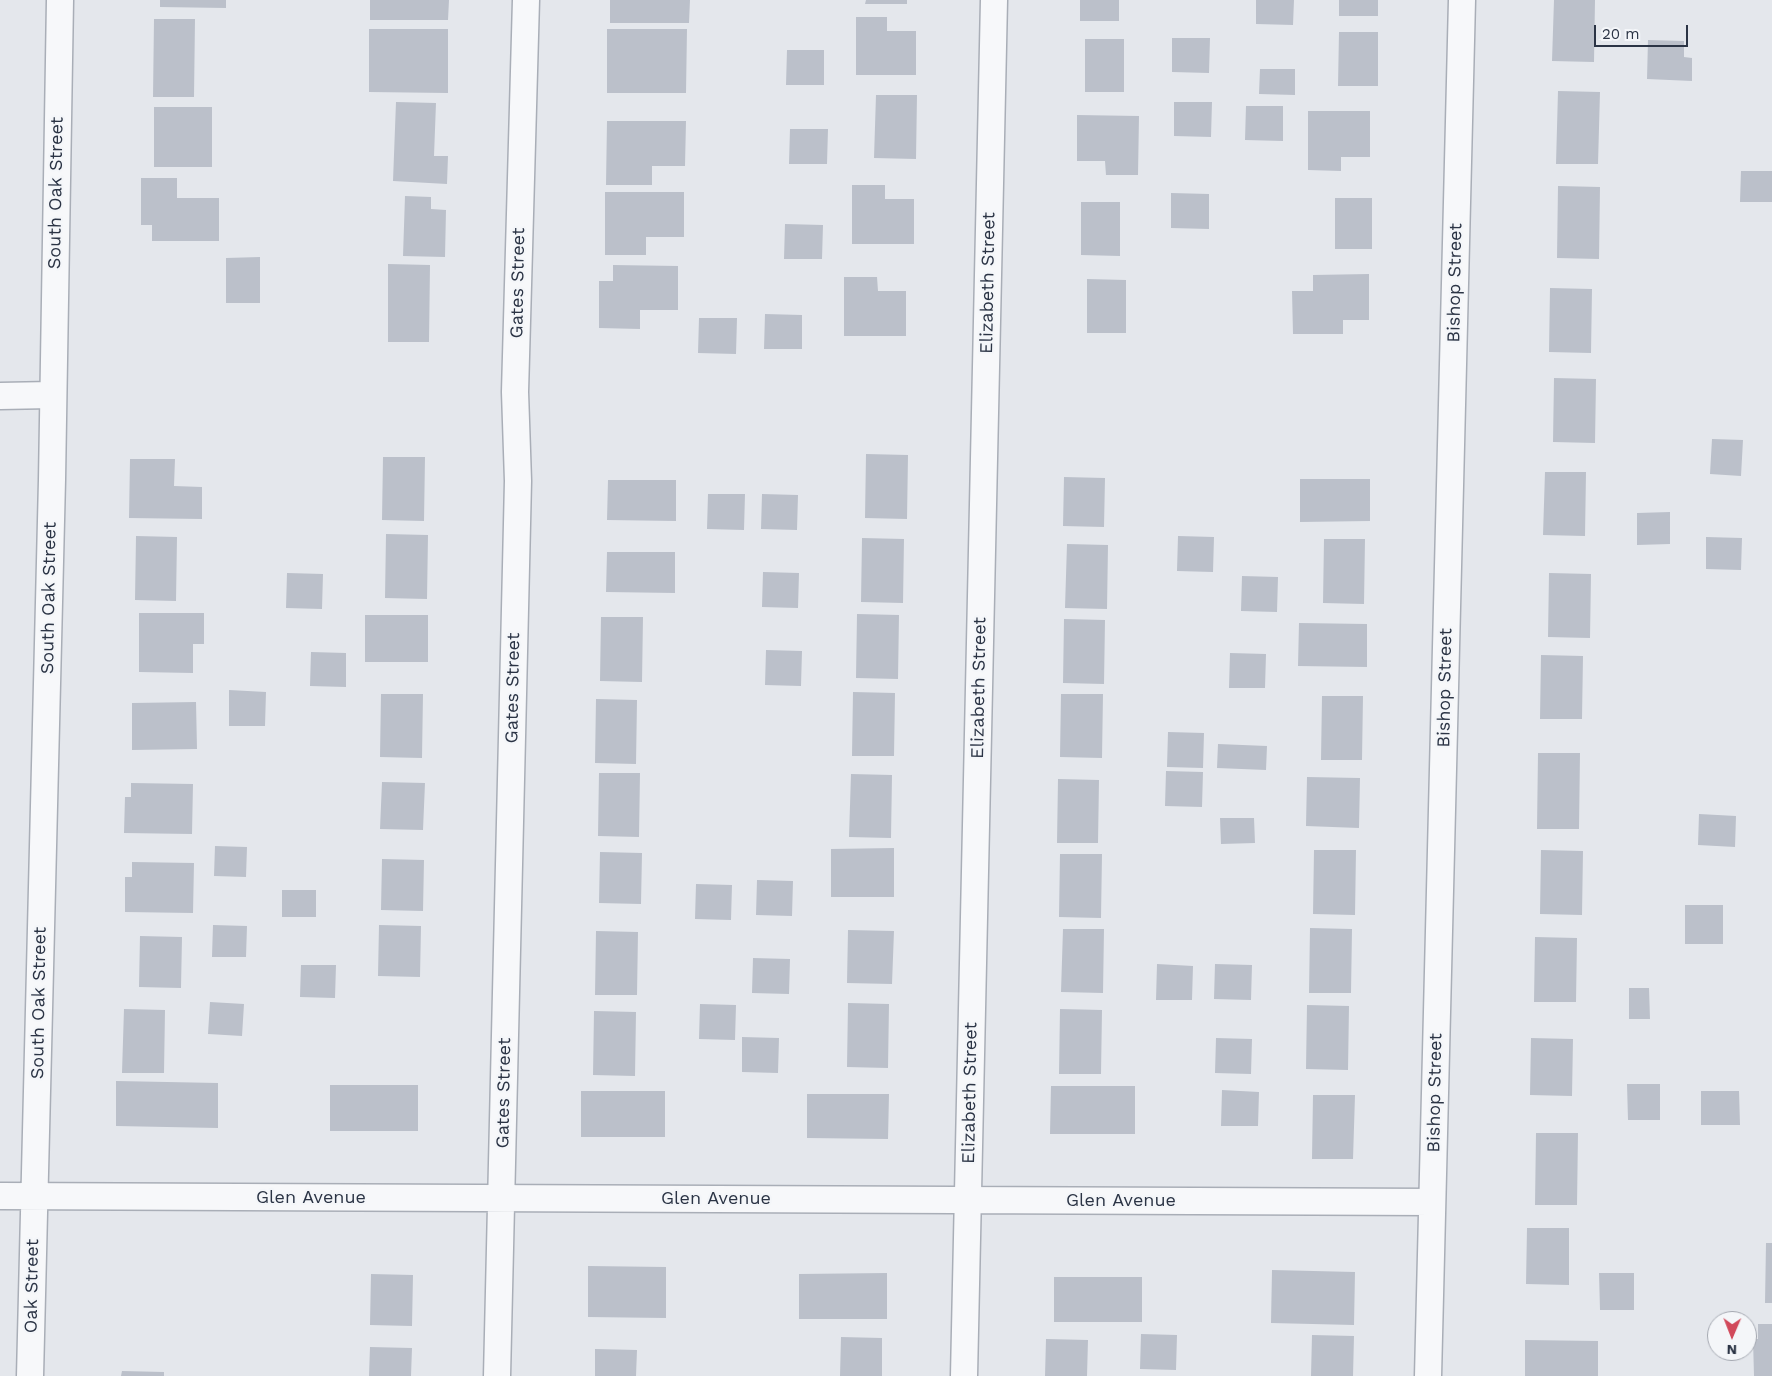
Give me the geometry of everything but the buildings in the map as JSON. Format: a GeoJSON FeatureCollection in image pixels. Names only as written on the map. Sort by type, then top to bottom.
{"type":"FeatureCollection","features":[{"type":"Feature","properties":{"kind":"street","name":"South Oak Street"},"geometry":{"type":"LineString","coordinates":[[34,1196],[51,490],[60,0]]}},
{"type":"Feature","properties":{"kind":"street","name":"Gates Street"},"geometry":{"type":"LineString","coordinates":[[497,1376],[518,481],[516,392],[526,0]]}},
{"type":"Feature","properties":{"kind":"street","name":"Elizabeth Street"},"geometry":{"type":"LineString","coordinates":[[964,1376],[994,0]]}},
{"type":"Feature","properties":{"kind":"street","name":"Bishop Street"},"geometry":{"type":"LineString","coordinates":[[1428,1376],[1462,0]]}},
{"type":"Feature","properties":{"kind":"street"},"geometry":{"type":"LineString","coordinates":[[0,396],[52,395]]}},
{"type":"Feature","properties":{"kind":"street","name":"Glen Avenue"},"geometry":{"type":"LineString","coordinates":[[0,1196],[1432,1202]]}},
{"type":"Feature","properties":{"kind":"street","name":"Oak Street"},"geometry":{"type":"LineString","coordinates":[[30,1376],[34,1196]]}}]}
